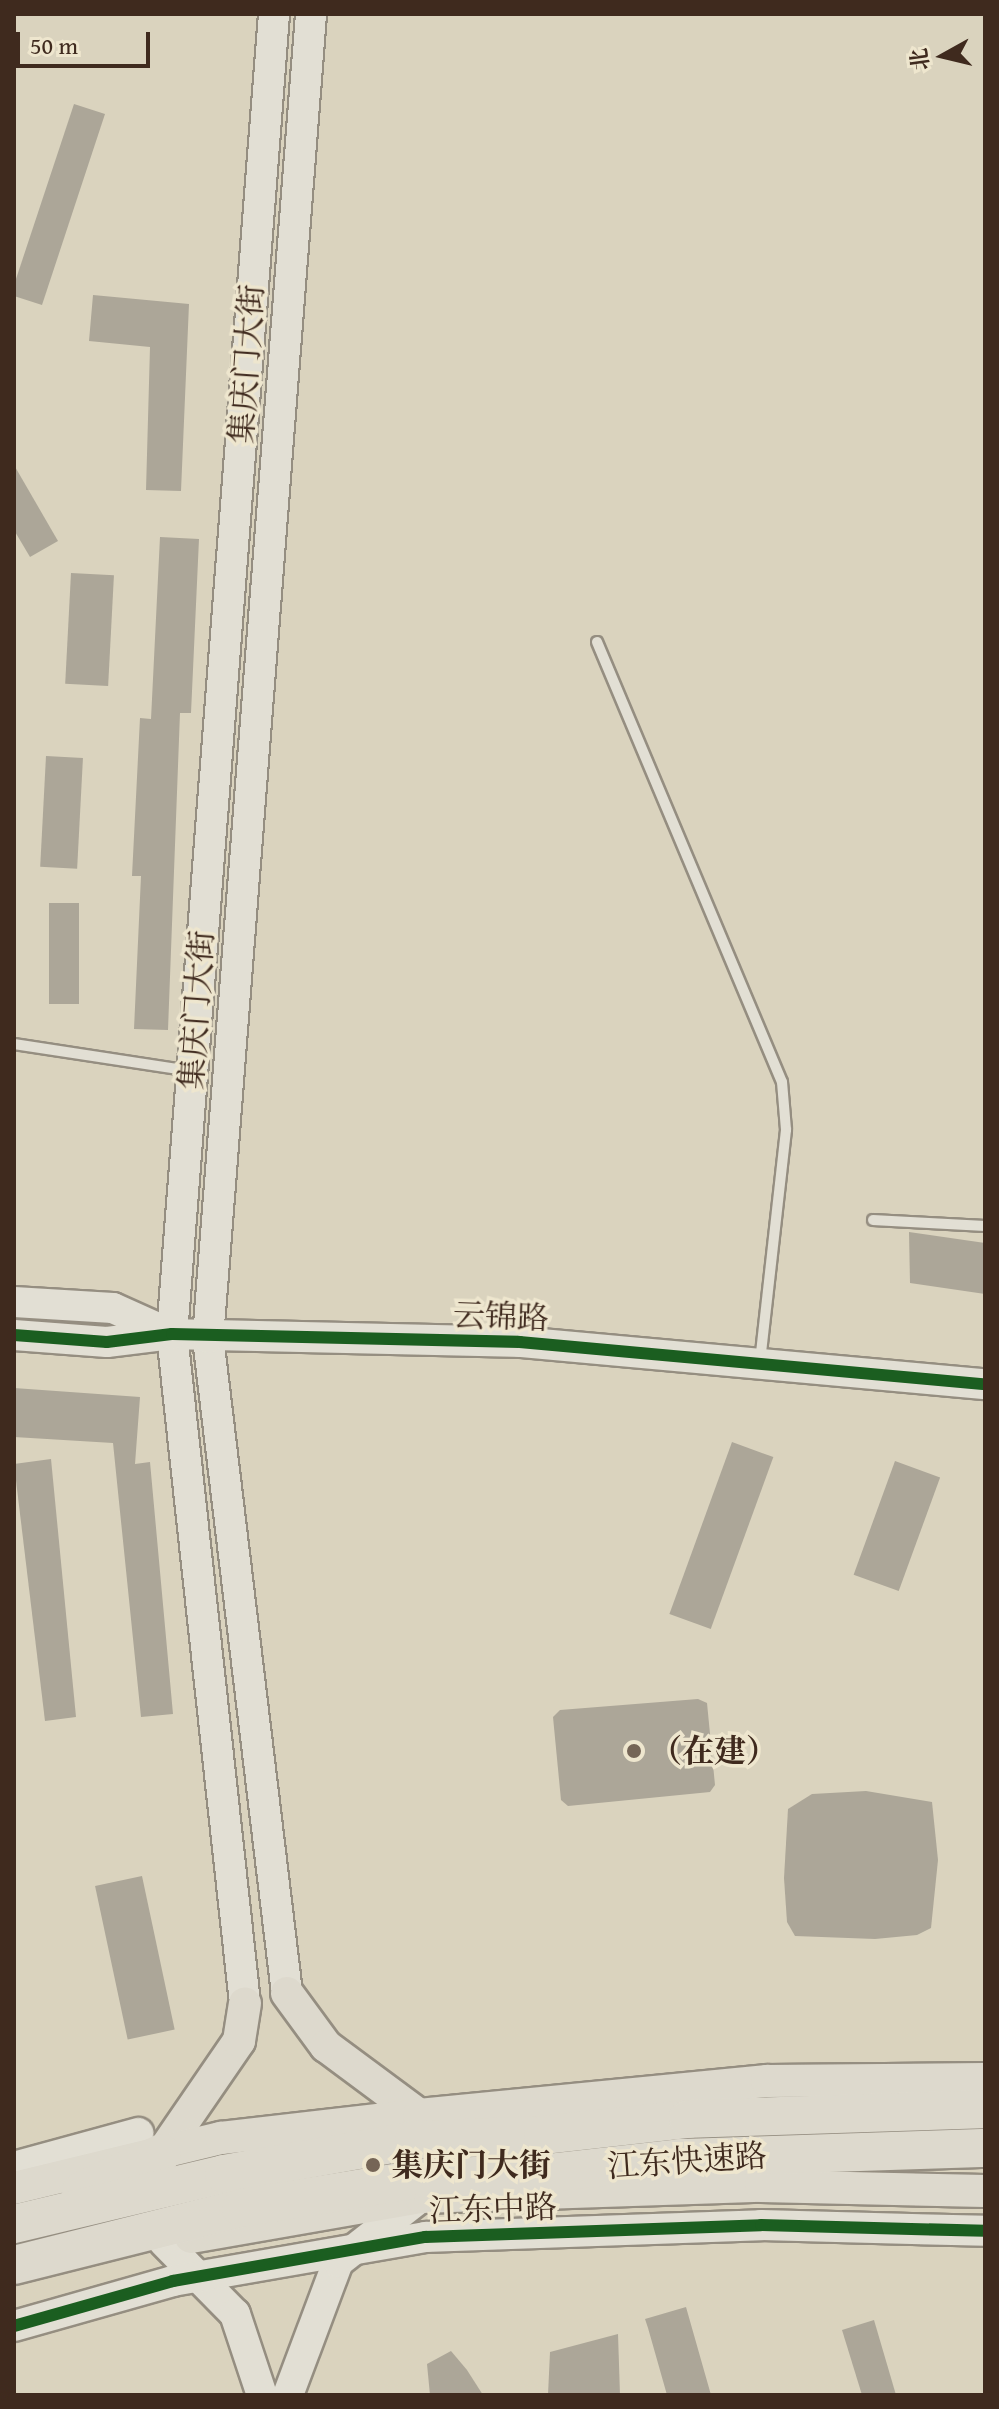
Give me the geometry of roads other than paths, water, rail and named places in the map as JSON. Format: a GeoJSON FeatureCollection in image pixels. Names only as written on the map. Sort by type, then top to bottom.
{"type":"FeatureCollection","features":[{"type":"Feature","properties":{"kind":"highway","name":"江东快速路"},"geometry":{"type":"LineString","coordinates":[[14,2224],[224,2174],[414,2140],[543,2135],[688,2119],[985,2109]]}},
{"type":"Feature","properties":{"kind":"highway"},"geometry":{"type":"LineString","coordinates":[[14,2224],[150,2143]]}},
{"type":"Feature","properties":{"kind":"highway","name":"江东快速路"},"geometry":{"type":"LineString","coordinates":[[16,2271],[241,2208],[424,2178],[549,2173],[680,2158],[985,2148]]}},
{"type":"Feature","properties":{"kind":"highway"},"geometry":{"type":"LineString","coordinates":[[16,2271],[164,2242]]}},
{"type":"Feature","properties":{"kind":"main road","name":"集庆门大街"},"geometry":{"type":"LineString","coordinates":[[245,2003],[172,1334],[274,14]]}},
{"type":"Feature","properties":{"kind":"main road","name":"集庆门大街"},"geometry":{"type":"LineString","coordinates":[[287,1993],[208,1338],[311,14]]}},
{"type":"Feature","properties":{"kind":"main road","name":"云锦路"},"geometry":{"type":"LineString","coordinates":[[14,1302],[113,1308],[172,1334]]}},
{"type":"Feature","properties":{"kind":"main road","name":"云锦路"},"geometry":{"type":"LineString","coordinates":[[14,1335],[107,1342],[172,1334],[208,1338],[520,1342],[985,1384]]}},
{"type":"Feature","properties":{"kind":"main road"},"geometry":{"type":"LineString","coordinates":[[287,1993],[326,2046],[419,2115]]}},
{"type":"Feature","properties":{"kind":"main road"},"geometry":{"type":"LineString","coordinates":[[14,2188],[150,2143],[239,2041],[245,2003]]}},
{"type":"Feature","properties":{"kind":"main road"},"geometry":{"type":"LineString","coordinates":[[14,2167],[150,2143],[767,2081],[985,2079]]}},
{"type":"Feature","properties":{"kind":"main road","name":"江东中路"},"geometry":{"type":"LineString","coordinates":[[164,2242],[421,2197],[761,2186],[985,2191]]}},
{"type":"Feature","properties":{"kind":"main road"},"geometry":{"type":"LineString","coordinates":[[279,2394],[338,2262],[421,2197]]}},
{"type":"Feature","properties":{"kind":"main road","name":"江东中路"},"geometry":{"type":"LineString","coordinates":[[14,2326],[197,2276],[425,2237],[761,2225],[985,2231]]}},
{"type":"Feature","properties":{"kind":"main road"},"geometry":{"type":"LineString","coordinates":[[164,2242],[235,2314],[279,2394]]}},
{"type":"Feature","properties":{"kind":"lane"},"geometry":{"type":"LineString","coordinates":[[597,642],[782,1082],[786,1130],[760,1362]]}},
{"type":"Feature","properties":{"kind":"lane"},"geometry":{"type":"LineString","coordinates":[[14,1044],[193,1072]]}},
{"type":"Feature","properties":{"kind":"lane"},"geometry":{"type":"LineString","coordinates":[[873,1220],[985,1226]]}},
{"type":"Feature","properties":{"kind":"place","name":"（在建）"},"geometry":{"type":"Point","coordinates":[634,1751]}},
{"type":"Feature","properties":{"kind":"place","name":"集庆门大街"},"geometry":{"type":"Point","coordinates":[373,2165]}}]}
